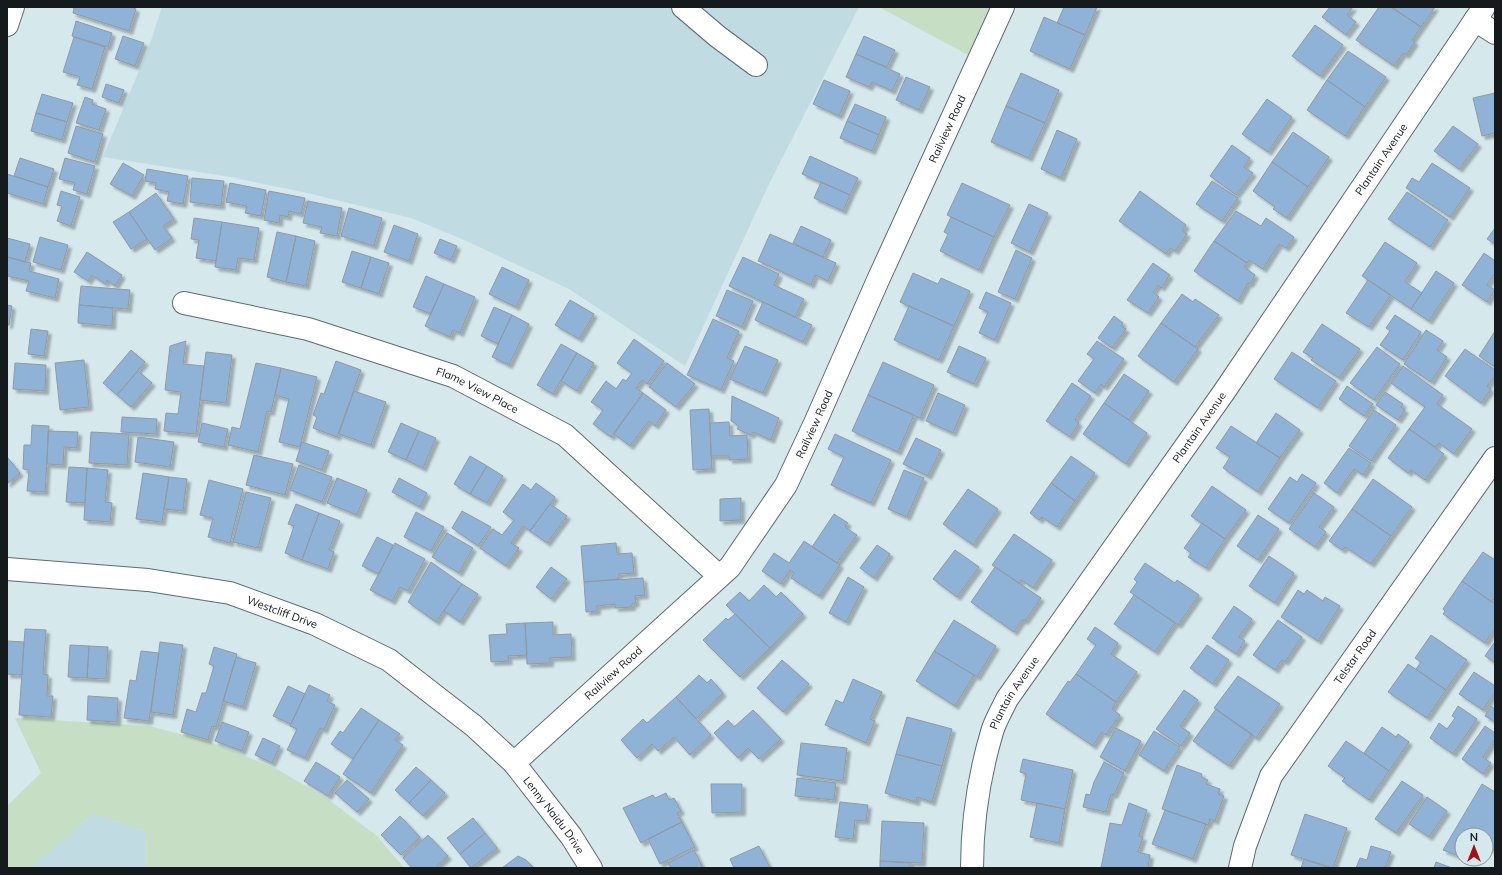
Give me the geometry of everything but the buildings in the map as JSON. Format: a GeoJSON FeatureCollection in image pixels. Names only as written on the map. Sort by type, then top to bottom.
{"type":"FeatureCollection","features":[{"type":"Feature","properties":{"kind":"street"},"geometry":{"type":"LineString","coordinates":[[7,25],[13,7]]}},
{"type":"Feature","properties":{"kind":"street"},"geometry":{"type":"LineString","coordinates":[[683,7],[717,36],[756,65]]}},
{"type":"Feature","properties":{"kind":"street","name":"Railview Road"},"geometry":{"type":"LineString","coordinates":[[514,763],[730,567],[789,478],[1003,7]]}},
{"type":"Feature","properties":{"kind":"street"},"geometry":{"type":"LineString","coordinates":[[1480,13],[1495,33]]}},
{"type":"Feature","properties":{"kind":"street","name":"Plantain Avenue"},"geometry":{"type":"LineString","coordinates":[[972,868],[972,833],[982,774],[992,731],[1007,699],[1224,392],[1480,13]]}},
{"type":"Feature","properties":{"kind":"street","name":"Flame View Place"},"geometry":{"type":"LineString","coordinates":[[184,303],[308,329],[453,376],[565,435],[719,576]]}},
{"type":"Feature","properties":{"kind":"street","name":"Telstar Road"},"geometry":{"type":"LineString","coordinates":[[1240,868],[1244,846],[1271,776],[1495,458]]}},
{"type":"Feature","properties":{"kind":"street","name":"Westcliff Drive"},"geometry":{"type":"LineString","coordinates":[[7,569],[148,580],[230,593],[315,624],[389,660],[474,726],[514,763]]}},
{"type":"Feature","properties":{"kind":"street","name":"Lenny Naidu Drive"},"geometry":{"type":"LineString","coordinates":[[514,763],[571,836],[591,868]]}},
{"type":"Feature","properties":{"kind":"shaded area"},"geometry":{"type":"Polygon","coordinates":[[[162,7],[859,7],[768,186],[685,366],[569,289],[462,239],[411,218],[303,192],[225,176],[103,157],[149,47],[162,7]]]}},
{"type":"Feature","properties":{"kind":"shaded area"},"geometry":{"type":"Polygon","coordinates":[[[94,814],[146,831],[147,868],[30,868],[94,814]]]}},
{"type":"Feature","properties":{"kind":"green space"},"geometry":{"type":"Polygon","coordinates":[[[879,7],[1005,7],[981,62],[879,7]]]}},
{"type":"Feature","properties":{"kind":"green space"},"geometry":{"type":"Polygon","coordinates":[[[15,718],[149,726],[210,742],[277,769],[329,800],[377,836],[404,868],[147,868],[146,831],[94,814],[30,868],[7,868],[7,806],[41,773],[15,718]]]}}]}
